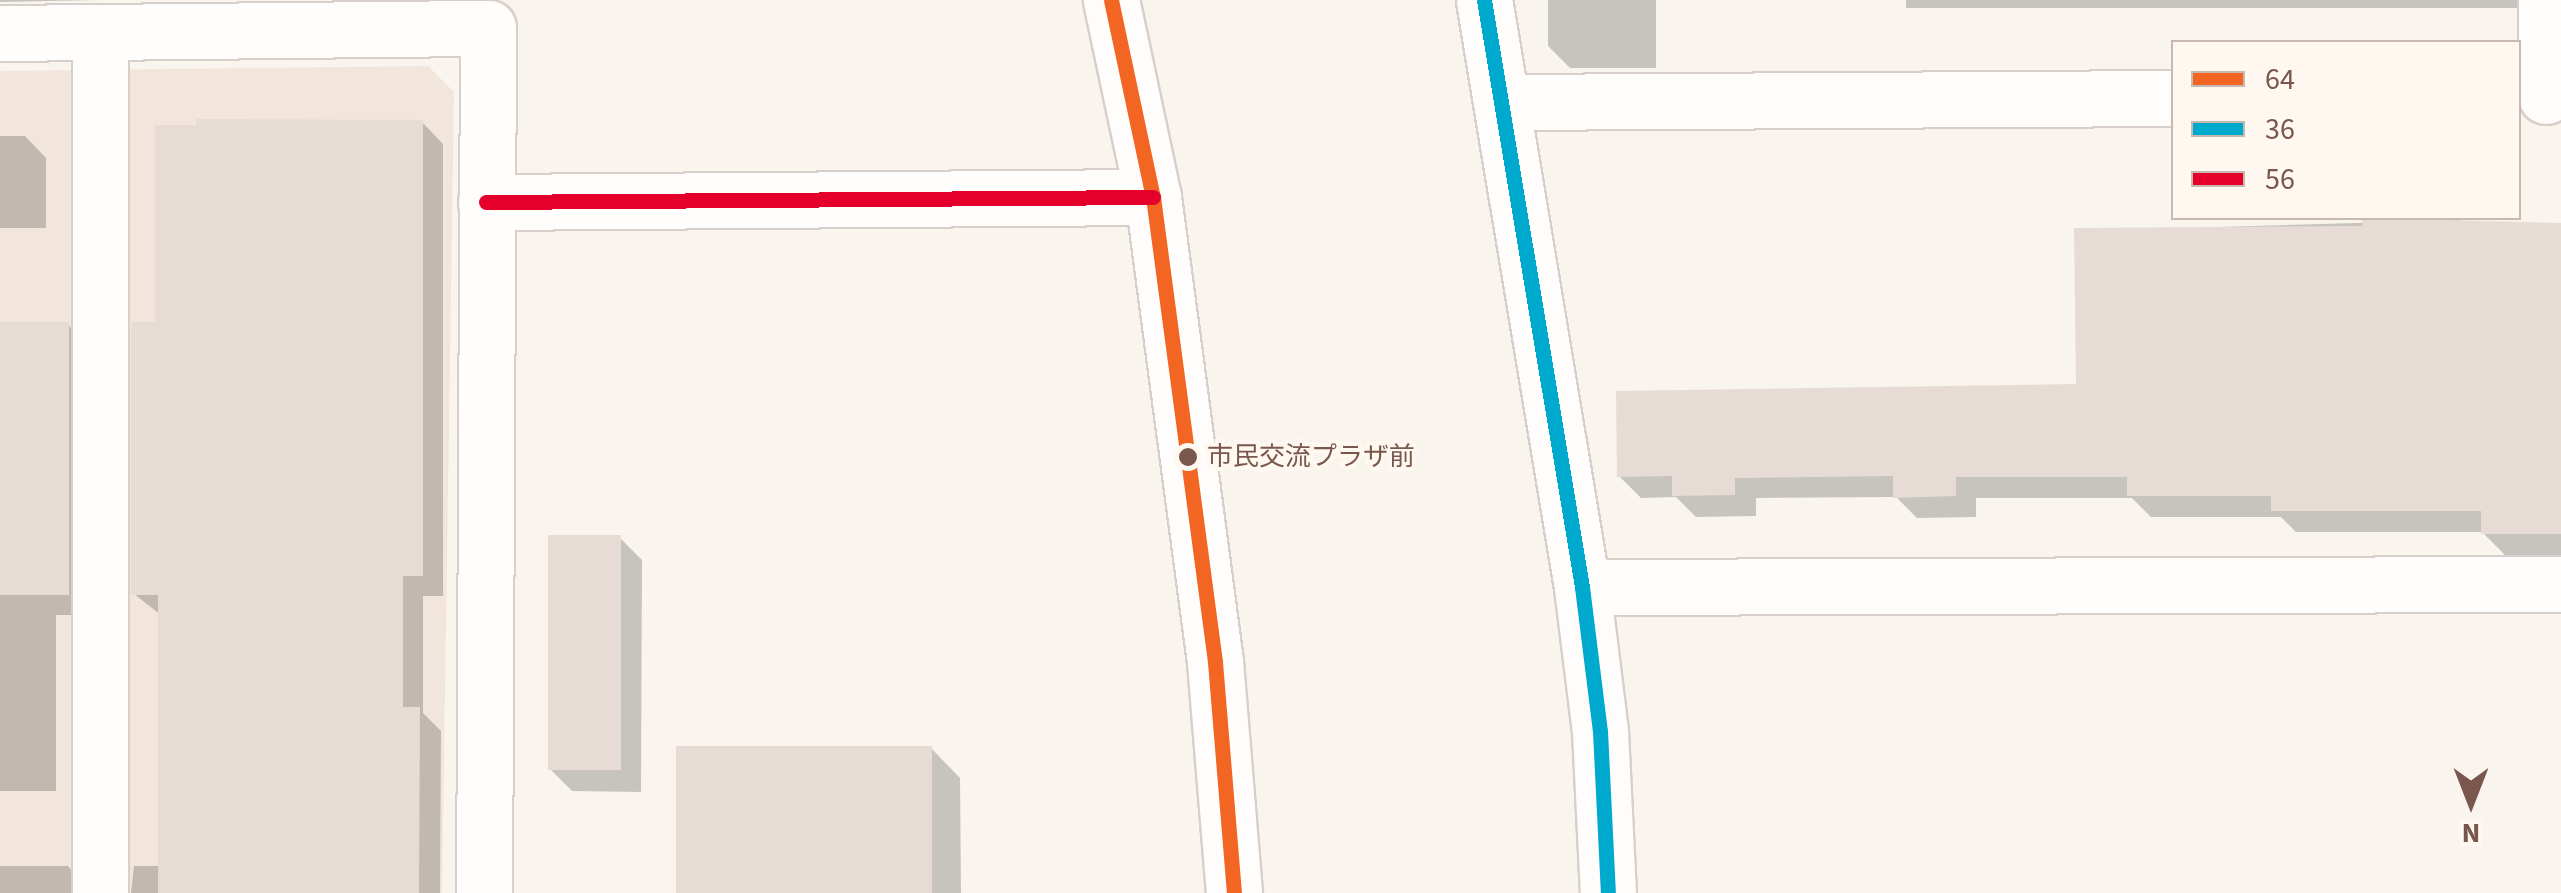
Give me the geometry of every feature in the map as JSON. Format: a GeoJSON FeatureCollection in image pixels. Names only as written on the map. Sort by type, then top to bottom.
{"type":"FeatureCollection","features":[{"type":"Feature","properties":{"kind":"street"},"geometry":{"type":"LineString","coordinates":[[1111,0],[1153,197],[1216,662],[1234,893]]}},
{"type":"Feature","properties":{"kind":"street"},"geometry":{"type":"LineString","coordinates":[[1484,0],[1582,586],[1600,731],[1608,893]]}},
{"type":"Feature","properties":{"kind":"street"},"geometry":{"type":"LineString","coordinates":[[2542,96],[2546,0]]}},
{"type":"Feature","properties":{"kind":"street"},"geometry":{"type":"LineString","coordinates":[[0,33],[488,28],[484,893]]}},
{"type":"Feature","properties":{"kind":"street"},"geometry":{"type":"LineString","coordinates":[[100,32],[100,893]]}},
{"type":"Feature","properties":{"kind":"street"},"geometry":{"type":"LineString","coordinates":[[1502,102],[2171,98]]}},
{"type":"Feature","properties":{"kind":"street"},"geometry":{"type":"LineString","coordinates":[[486,202],[1153,197]]}},
{"type":"Feature","properties":{"kind":"street"},"geometry":{"type":"LineString","coordinates":[[1582,586],[2561,584]]}},
{"type":"Feature","properties":{"kind":"shaded area"},"geometry":{"type":"Polygon","coordinates":[[[428,66],[454,92],[442,893],[0,893],[0,71],[428,66]]]}},
{"type":"Feature","properties":{"kind":"building"},"geometry":{"type":"Polygon","coordinates":[[[196,119],[423,120],[423,576],[403,576],[403,707],[420,707],[419,893],[158,893],[158,595],[131,595],[131,322],[155,322],[155,125],[196,125],[196,119]]]}},
{"type":"Feature","properties":{"kind":"building"},"geometry":{"type":"Polygon","coordinates":[[[2362,220],[2561,223],[2561,534],[2481,534],[2481,511],[2271,511],[2271,496],[2127,496],[2127,477],[1956,477],[1956,496],[1893,498],[1893,476],[1735,478],[1735,495],[1672,496],[1672,476],[1617,477],[1616,391],[2076,384],[2074,228],[2362,226],[2362,220]]]}},
{"type":"Feature","properties":{"kind":"building"},"geometry":{"type":"Polygon","coordinates":[[[0,322],[69,322],[69,595],[0,595],[0,322]]]}},
{"type":"Feature","properties":{"kind":"building"},"geometry":{"type":"Polygon","coordinates":[[[548,535],[621,535],[621,770],[548,770],[548,535]]]}},
{"type":"Feature","properties":{"kind":"building"},"geometry":{"type":"Polygon","coordinates":[[[676,746],[932,746],[932,893],[676,893],[676,746]]]}},
{"type":"Feature","properties":{"kind":"transit line","name":"64"},"geometry":{"type":"LineString","coordinates":[[1111,0],[1153,197],[1215,662],[1234,893]]}},
{"type":"Feature","properties":{"kind":"transit line","name":"36"},"geometry":{"type":"LineString","coordinates":[[1484,0],[1582,587],[1600,731],[1608,893]]}},
{"type":"Feature","properties":{"kind":"transit line","name":"56"},"geometry":{"type":"LineString","coordinates":[[486,202],[1153,197]]}},
{"type":"Feature","properties":{"kind":"place","name":"市民交流プラザ前"},"geometry":{"type":"Point","coordinates":[1188,457]}}]}
